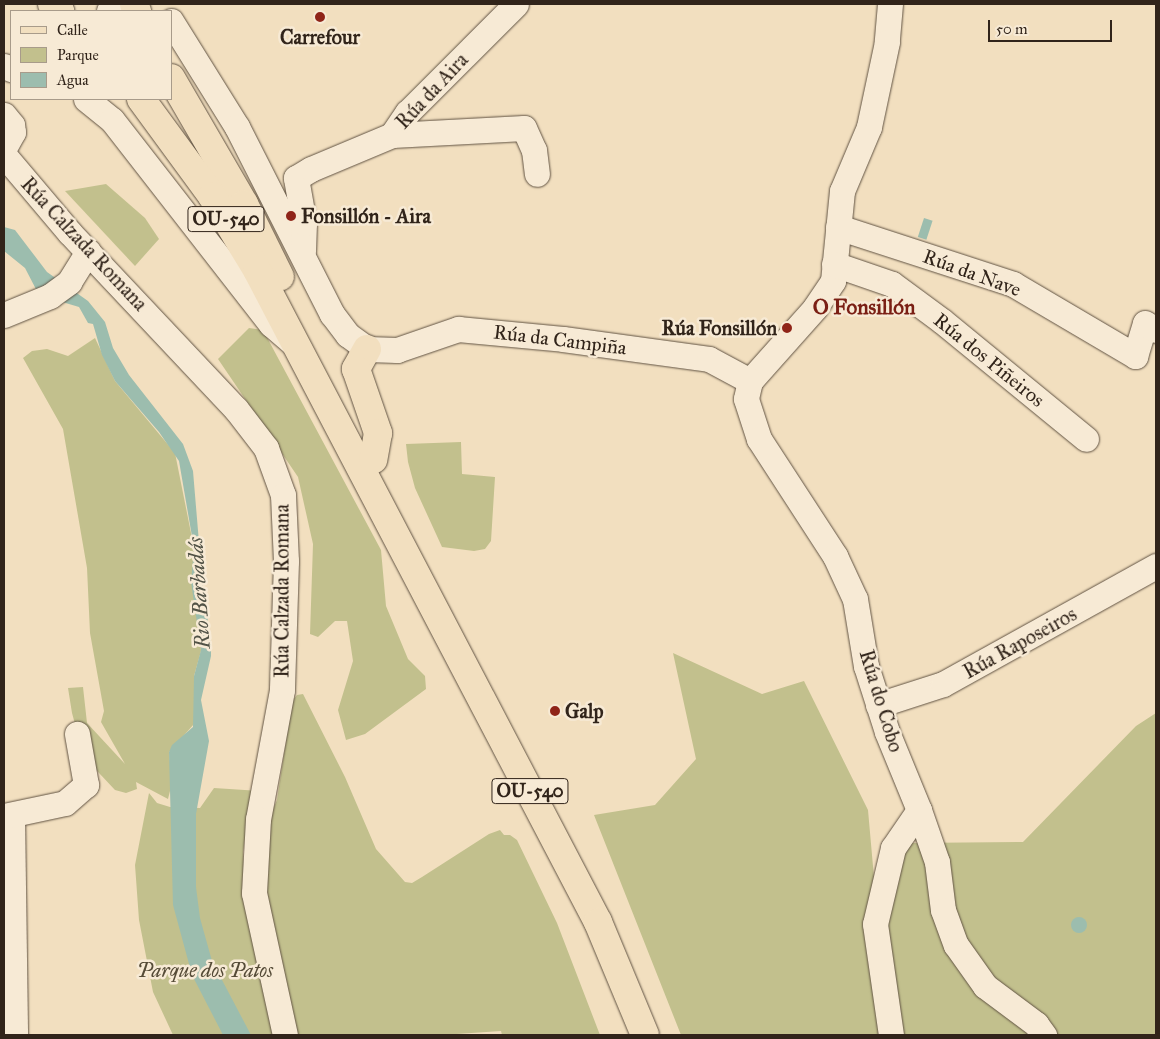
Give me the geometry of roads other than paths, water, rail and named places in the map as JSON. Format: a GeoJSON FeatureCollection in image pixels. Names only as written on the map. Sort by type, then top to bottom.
{"type":"FeatureCollection","features":[{"type":"Feature","properties":{"kind":"main road"},"geometry":{"type":"LineString","coordinates":[[172,80],[244,204],[373,460]]}},
{"type":"Feature","properties":{"kind":"main road","name":"OU-540"},"geometry":{"type":"LineString","coordinates":[[142,100],[212,196],[299,348],[598,922],[644,1035]]}},
{"type":"Feature","properties":{"kind":"main road"},"geometry":{"type":"LineString","coordinates":[[367,348],[356,369],[378,432],[373,460],[378,499]]}},
{"type":"Feature","properties":{"kind":"street","name":"Rúa da Aira"},"geometry":{"type":"LineString","coordinates":[[303,254],[304,223],[296,178],[310,169],[392,135],[407,113],[516,4]]}},
{"type":"Feature","properties":{"kind":"street"},"geometry":{"type":"LineString","coordinates":[[750,381],[815,308],[833,281],[842,191],[869,127],[887,42],[890,4]]}},
{"type":"Feature","properties":{"kind":"street"},"geometry":{"type":"LineString","coordinates":[[172,23],[236,127],[303,254],[332,314],[348,334],[367,348]]}},
{"type":"Feature","properties":{"kind":"street"},"geometry":{"type":"LineString","coordinates":[[87,100],[112,120],[271,324],[299,348]]}},
{"type":"Feature","properties":{"kind":"street"},"geometry":{"type":"LineString","coordinates":[[4,148],[13,132],[8,110]]}},
{"type":"Feature","properties":{"kind":"street"},"geometry":{"type":"LineString","coordinates":[[392,135],[524,128],[534,150],[537,174]]}},
{"type":"Feature","properties":{"kind":"street","name":"Rúa Calzada Romana"},"geometry":{"type":"LineString","coordinates":[[4,156],[88,252],[236,409],[266,448],[283,495],[286,561],[282,690],[258,819],[254,893],[285,1035]]}},
{"type":"Feature","properties":{"kind":"street","name":"Rúa da Nave"},"geometry":{"type":"LineString","coordinates":[[838,226],[1013,284],[1135,356],[1145,323],[1156,330]]}},
{"type":"Feature","properties":{"kind":"street"},"geometry":{"type":"LineString","coordinates":[[4,315],[29,306],[69,282],[88,252]]}},
{"type":"Feature","properties":{"kind":"street","name":"Rúa dos Piñeiros"},"geometry":{"type":"LineString","coordinates":[[834,264],[892,284],[942,321],[1086,439]]}},
{"type":"Feature","properties":{"kind":"street","name":"Rúa da Campiña"},"geometry":{"type":"LineString","coordinates":[[367,348],[397,350],[458,328],[563,338],[709,359],[750,381]]}},
{"type":"Feature","properties":{"kind":"street","name":"Rúa do Cobo"},"geometry":{"type":"LineString","coordinates":[[750,381],[746,399],[758,439],[835,556],[855,599],[866,666],[878,705],[937,862],[943,910],[956,944],[985,986],[1036,1024],[1044,1035]]}},
{"type":"Feature","properties":{"kind":"street","name":"Rúa Raposeiros"},"geometry":{"type":"LineString","coordinates":[[878,705],[943,684],[1021,644],[1156,566]]}},
{"type":"Feature","properties":{"kind":"street"},"geometry":{"type":"LineString","coordinates":[[15,1035],[8,815],[65,804],[86,785],[77,734]]}},
{"type":"Feature","properties":{"kind":"street"},"geometry":{"type":"LineString","coordinates":[[891,1035],[875,924],[893,848],[919,810]]}},
{"type":"Feature","properties":{"kind":"water"},"geometry":{"type":"Polygon","coordinates":[[[924,218],[933,221],[926,240],[918,237],[924,218]]]}},
{"type":"Feature","properties":{"kind":"water","name":"Rio Barbadás"},"geometry":{"type":"Polygon","coordinates":[[[4,227],[15,230],[47,272],[88,301],[105,322],[113,348],[129,375],[183,444],[193,471],[203,590],[211,640],[211,656],[201,700],[209,741],[196,814],[196,887],[200,918],[212,961],[251,1035],[223,1035],[192,975],[173,905],[169,752],[172,745],[193,727],[194,676],[201,650],[191,582],[194,548],[179,461],[159,432],[115,381],[102,355],[93,324],[88,323],[79,307],[39,295],[25,268],[4,251],[4,227]]]}},
{"type":"Feature","properties":{"kind":"water"},"geometry":{"type":"Polygon","coordinates":[[[1079,917],[1087,925],[1079,933],[1071,925],[1079,917]]]}},
{"type":"Feature","properties":{"kind":"place","name":"Carrefour"},"geometry":{"type":"Point","coordinates":[320,17]}},
{"type":"Feature","properties":{"kind":"place","name":"Fonsillón - Aira"},"geometry":{"type":"Point","coordinates":[291,216]}},
{"type":"Feature","properties":{"kind":"place","name":"Rúa Fonsillón"},"geometry":{"type":"Point","coordinates":[787,328]}},
{"type":"Feature","properties":{"kind":"place","name":"Galp"},"geometry":{"type":"Point","coordinates":[555,711]}},
{"type":"Feature","properties":{"kind":"district","name":"O Fonsillón"},"geometry":{"type":"Point","coordinates":[864,307]}},
{"type":"Feature","properties":{"kind":"park label","name":"Parque dos Patos"},"geometry":{"type":"Point","coordinates":[205,970]}}]}
